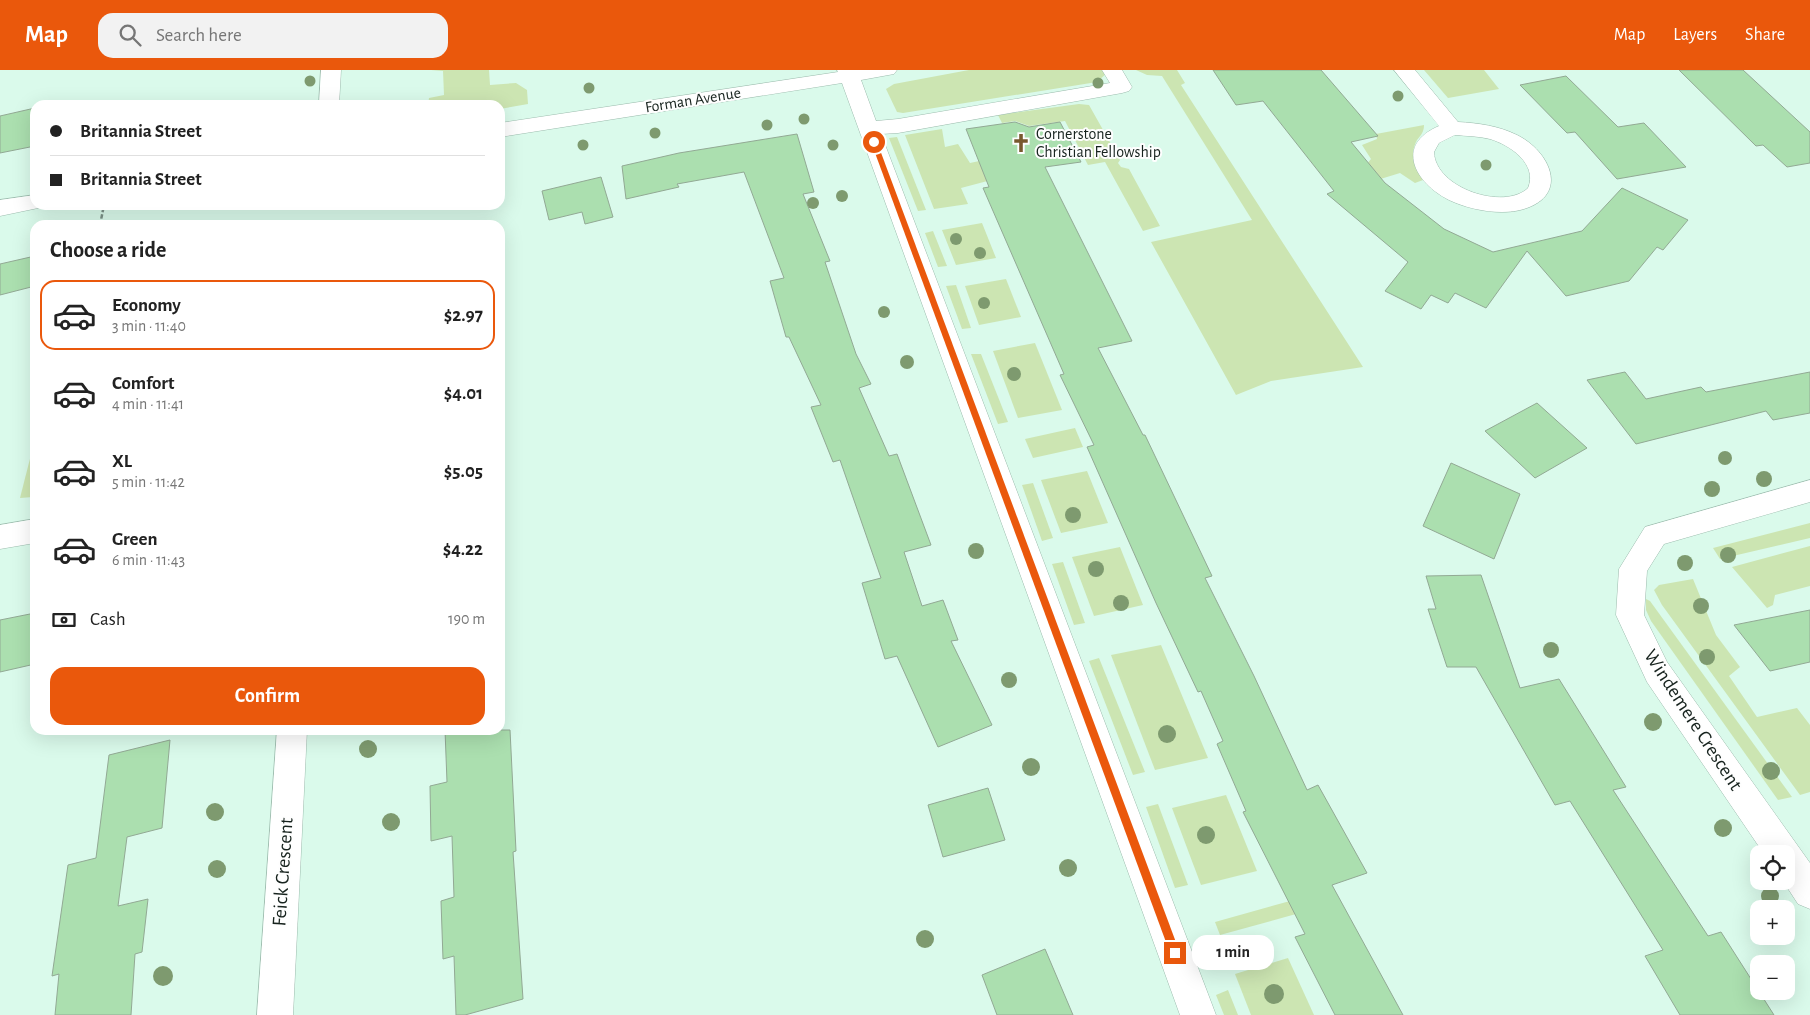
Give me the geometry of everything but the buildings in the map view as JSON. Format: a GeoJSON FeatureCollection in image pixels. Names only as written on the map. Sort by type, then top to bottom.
{"type":"FeatureCollection","features":[{"type":"Feature","properties":{"kind":"street"},"geometry":{"type":"LineString","coordinates":[[329,100],[330,70]]}},
{"type":"Feature","properties":{"kind":"street","name":"Forman Avenue"},"geometry":{"type":"LineString","coordinates":[[505,129],[848,73],[887,70]]}},
{"type":"Feature","properties":{"kind":"street"},"geometry":{"type":"LineString","coordinates":[[869,128],[898,126],[1122,87],[1112,70]]}},
{"type":"Feature","properties":{"kind":"street"},"geometry":{"type":"LineString","coordinates":[[1404,70],[1452,128],[1480,130],[1500,135],[1518,144],[1538,163],[1543,176],[1540,188],[1527,200],[1510,204],[1479,202],[1459,196],[1440,184],[1428,171],[1423,158],[1426,144],[1436,135],[1452,128]]}},
{"type":"Feature","properties":{"kind":"street"},"geometry":{"type":"LineString","coordinates":[[848,73],[1198,1015]]}},
{"type":"Feature","properties":{"kind":"street"},"geometry":{"type":"LineString","coordinates":[[0,208],[30,203]]}},
{"type":"Feature","properties":{"kind":"street","name":"Windemere Crescent"},"geometry":{"type":"LineString","coordinates":[[1778,845],[1657,672],[1630,615],[1633,568],[1655,535],[1810,491]]}},
{"type":"Feature","properties":{"kind":"street"},"geometry":{"type":"LineString","coordinates":[[0,538],[30,532]]}},
{"type":"Feature","properties":{"kind":"street","name":"Feick Crescent"},"geometry":{"type":"LineString","coordinates":[[274,1015],[292,735]]}},
{"type":"Feature","properties":{"kind":"street"},"geometry":{"type":"LineString","coordinates":[[1795,870],[1810,892]]}},
{"type":"Feature","properties":{"kind":"green space"},"geometry":{"type":"Polygon","coordinates":[[[431,70],[489,70],[490,85],[516,83],[527,90],[528,104],[505,108],[505,100],[429,100],[429,98],[444,95],[443,71],[431,70]]]}},
{"type":"Feature","properties":{"kind":"green space"},"geometry":{"type":"Polygon","coordinates":[[[969,70],[1107,70],[1108,72],[1097,82],[903,113],[897,112],[886,89],[894,84],[969,70]]]}},
{"type":"Feature","properties":{"kind":"green space"},"geometry":{"type":"Polygon","coordinates":[[[1136,70],[1177,70],[1185,83],[1181,85],[1363,367],[1271,381],[1236,395],[1151,242],[1252,220],[1162,76],[1147,75],[1136,70]]]}},
{"type":"Feature","properties":{"kind":"green space"},"geometry":{"type":"Polygon","coordinates":[[[1424,70],[1484,70],[1499,89],[1448,98],[1424,70]]]}},
{"type":"Feature","properties":{"kind":"green space"},"geometry":{"type":"Polygon","coordinates":[[[1079,104],[1089,105],[1120,160],[1118,163],[1121,167],[1129,169],[1160,226],[1143,231],[1105,162],[1088,165],[1065,121],[1029,126],[1015,121],[1002,123],[998,115],[1079,104]]]}},
{"type":"Feature","properties":{"kind":"green space"},"geometry":{"type":"Polygon","coordinates":[[[1424,125],[1423,132],[1417,140],[1413,151],[1415,165],[1423,180],[1415,183],[1400,173],[1374,181],[1366,165],[1371,159],[1362,145],[1377,139],[1376,134],[1424,125]]]}},
{"type":"Feature","properties":{"kind":"green space"},"geometry":{"type":"Polygon","coordinates":[[[942,129],[945,147],[958,144],[970,163],[984,160],[995,179],[961,188],[968,204],[934,209],[905,135],[942,129]]]}},
{"type":"Feature","properties":{"kind":"green space"},"geometry":{"type":"Polygon","coordinates":[[[897,137],[926,210],[918,211],[889,138],[897,137]]]}},
{"type":"Feature","properties":{"kind":"green space"},"geometry":{"type":"Polygon","coordinates":[[[982,223],[996,258],[956,265],[942,230],[982,223]]]}},
{"type":"Feature","properties":{"kind":"green space"},"geometry":{"type":"Polygon","coordinates":[[[933,231],[947,266],[938,267],[925,233],[933,231]]]}},
{"type":"Feature","properties":{"kind":"green space"},"geometry":{"type":"Polygon","coordinates":[[[1006,279],[1021,317],[979,325],[965,286],[1006,279]]]}},
{"type":"Feature","properties":{"kind":"green space"},"geometry":{"type":"Polygon","coordinates":[[[956,285],[971,328],[962,329],[946,286],[956,285]]]}},
{"type":"Feature","properties":{"kind":"green space"},"geometry":{"type":"Polygon","coordinates":[[[1035,343],[1062,410],[1018,418],[993,351],[1035,343]]]}},
{"type":"Feature","properties":{"kind":"green space"},"geometry":{"type":"Polygon","coordinates":[[[971,354],[981,354],[1008,422],[998,424],[971,354]]]}},
{"type":"Feature","properties":{"kind":"green space"},"geometry":{"type":"Polygon","coordinates":[[[1075,428],[1083,447],[1033,458],[1025,439],[1075,428]]]}},
{"type":"Feature","properties":{"kind":"green space"},"geometry":{"type":"Polygon","coordinates":[[[30,459],[30,497],[20,498],[30,459]]]}},
{"type":"Feature","properties":{"kind":"green space"},"geometry":{"type":"Polygon","coordinates":[[[1087,471],[1108,523],[1061,533],[1041,480],[1087,471]]]}},
{"type":"Feature","properties":{"kind":"green space"},"geometry":{"type":"Polygon","coordinates":[[[1033,483],[1053,538],[1042,541],[1022,485],[1033,483]]]}},
{"type":"Feature","properties":{"kind":"green space"},"geometry":{"type":"Polygon","coordinates":[[[1810,523],[1810,538],[1720,559],[1713,548],[1810,523]]]}},
{"type":"Feature","properties":{"kind":"green space"},"geometry":{"type":"Polygon","coordinates":[[[1810,546],[1810,586],[1775,595],[1773,605],[1767,608],[1732,567],[1810,546]]]}},
{"type":"Feature","properties":{"kind":"green space"},"geometry":{"type":"Polygon","coordinates":[[[1120,547],[1143,605],[1094,616],[1072,557],[1120,547]]]}},
{"type":"Feature","properties":{"kind":"green space"},"geometry":{"type":"Polygon","coordinates":[[[1063,562],[1085,623],[1074,625],[1052,564],[1063,562]]]}},
{"type":"Feature","properties":{"kind":"green space"},"geometry":{"type":"Polygon","coordinates":[[[1693,579],[1716,635],[1740,667],[1729,676],[1757,717],[1797,708],[1810,725],[1810,792],[1800,795],[1662,605],[1654,590],[1659,585],[1693,579]]]}},
{"type":"Feature","properties":{"kind":"green space"},"geometry":{"type":"Polygon","coordinates":[[[1646,599],[1650,601],[1792,797],[1778,800],[1651,621],[1646,610],[1646,599]]]}},
{"type":"Feature","properties":{"kind":"green space"},"geometry":{"type":"Polygon","coordinates":[[[1161,645],[1208,758],[1155,770],[1111,655],[1161,645]]]}},
{"type":"Feature","properties":{"kind":"green space"},"geometry":{"type":"Polygon","coordinates":[[[1099,658],[1145,772],[1133,775],[1089,661],[1099,658]]]}},
{"type":"Feature","properties":{"kind":"green space"},"geometry":{"type":"Polygon","coordinates":[[[1226,795],[1257,871],[1201,885],[1172,808],[1226,795]]]}},
{"type":"Feature","properties":{"kind":"green space"},"geometry":{"type":"Polygon","coordinates":[[[1158,804],[1188,885],[1175,888],[1146,807],[1158,804]]]}},
{"type":"Feature","properties":{"kind":"green space"},"geometry":{"type":"Polygon","coordinates":[[[1290,901],[1296,914],[1220,935],[1215,922],[1290,901]]]}},
{"type":"Feature","properties":{"kind":"green space"},"geometry":{"type":"Polygon","coordinates":[[[1288,958],[1314,1015],[1251,1015],[1235,974],[1288,958]]]}},
{"type":"Feature","properties":{"kind":"green space"},"geometry":{"type":"Polygon","coordinates":[[[1228,990],[1238,1015],[1224,1015],[1216,995],[1228,990]]]}},
{"type":"Feature","properties":{"kind":"place","name":"Cornerstone Christian Fellowship"},"geometry":{"type":"Point","coordinates":[1021,143]}},
{"type":"Feature","properties":{"kind":"route"},"geometry":{"type":"LineString","coordinates":[[874,142],[1175,953]]}}]}
